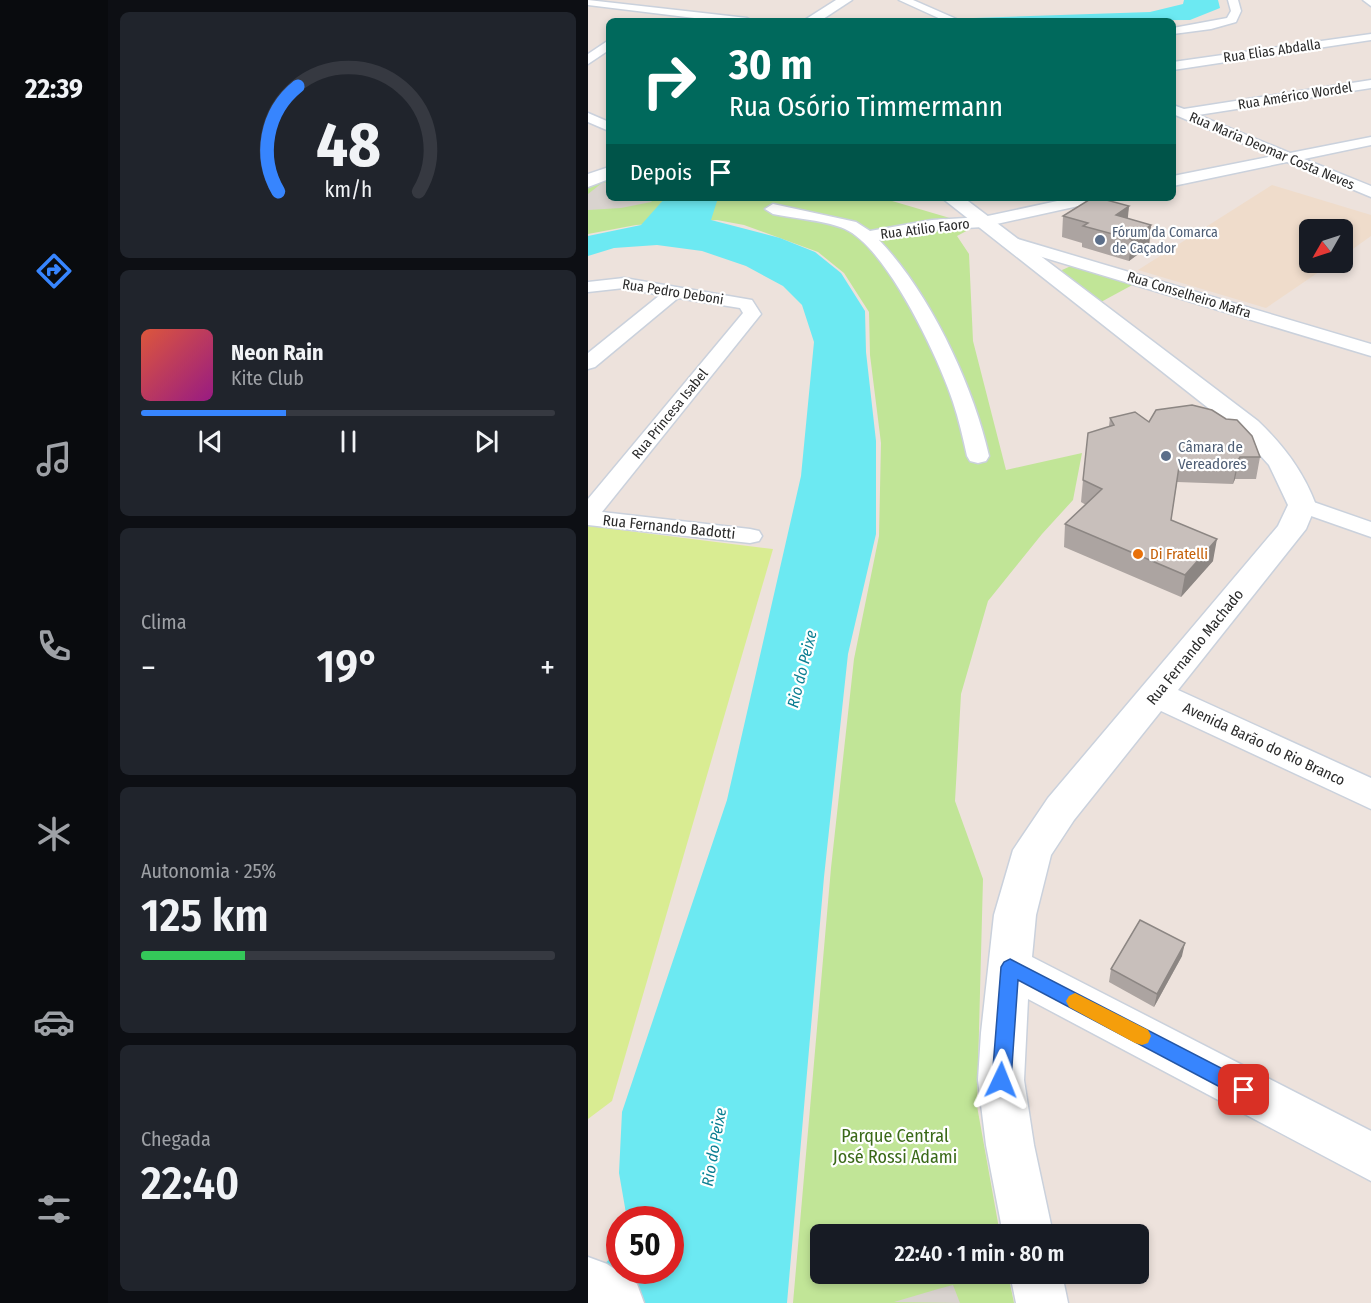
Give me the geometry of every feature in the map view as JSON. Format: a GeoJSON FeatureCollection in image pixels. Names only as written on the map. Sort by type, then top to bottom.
{"type":"FeatureCollection","features":[{"type":"Feature","properties":{"kind":"main road"},"geometry":{"type":"LineString","coordinates":[[815,18],[845,0]]}},
{"type":"Feature","properties":{"kind":"main road"},"geometry":{"type":"LineString","coordinates":[[588,181],[606,173]]}},
{"type":"Feature","properties":{"kind":"main road"},"geometry":{"type":"LineString","coordinates":[[956,201],[1008,242],[1067,270],[1249,427],[1278,456],[1293,482],[1302,505]]}},
{"type":"Feature","properties":{"kind":"main road","name":"Rua Fernando Machado"},"geometry":{"type":"LineString","coordinates":[[1026,1224],[1010,1145],[1001,1080],[1016,915],[1033,850],[1061,810],[1291,529],[1302,505]]}},
{"type":"Feature","properties":{"kind":"main road","name":"Avenida Barão do Rio Branco"},"geometry":{"type":"LineString","coordinates":[[1156,694],[1371,794]]}},
{"type":"Feature","properties":{"kind":"main road"},"geometry":{"type":"LineString","coordinates":[[1010,967],[1371,1157]]}},
{"type":"Feature","properties":{"kind":"main road"},"geometry":{"type":"LineString","coordinates":[[588,1283],[618,1303]]}},
{"type":"Feature","properties":{"kind":"main road"},"geometry":{"type":"LineString","coordinates":[[1038,1284],[1042,1303]]}},
{"type":"Feature","properties":{"kind":"street"},"geometry":{"type":"LineString","coordinates":[[904,0],[947,18]]}},
{"type":"Feature","properties":{"kind":"street"},"geometry":{"type":"LineString","coordinates":[[1176,31],[1210,26],[1232,20],[1236,11],[1233,0]]}},
{"type":"Feature","properties":{"kind":"street"},"geometry":{"type":"LineString","coordinates":[[1368,0],[1371,3]]}},
{"type":"Feature","properties":{"kind":"street"},"geometry":{"type":"LineString","coordinates":[[588,3],[723,18]]}},
{"type":"Feature","properties":{"kind":"street"},"geometry":{"type":"LineString","coordinates":[[662,18],[692,4]]}},
{"type":"Feature","properties":{"kind":"street","name":"Rua Elias Abdalla"},"geometry":{"type":"LineString","coordinates":[[1176,66],[1371,37]]}},
{"type":"Feature","properties":{"kind":"street"},"geometry":{"type":"LineString","coordinates":[[588,41],[606,44]]}},
{"type":"Feature","properties":{"kind":"street"},"geometry":{"type":"LineString","coordinates":[[588,60],[606,46]]}},
{"type":"Feature","properties":{"kind":"street","name":"Rua Américo Wordel"},"geometry":{"type":"LineString","coordinates":[[1178,111],[1371,84]]}},
{"type":"Feature","properties":{"kind":"street","name":"Rua Maria Deomar Costa Neves"},"geometry":{"type":"LineString","coordinates":[[1178,111],[1371,192]]}},
{"type":"Feature","properties":{"kind":"street"},"geometry":{"type":"LineString","coordinates":[[588,117],[606,126]]}},
{"type":"Feature","properties":{"kind":"street"},"geometry":{"type":"LineString","coordinates":[[1176,180],[1371,141]]}},
{"type":"Feature","properties":{"kind":"street","name":"Rua Atilio Faoro"},"geometry":{"type":"LineString","coordinates":[[867,237],[932,225],[983,222],[1078,201]]}},
{"type":"Feature","properties":{"kind":"street"},"geometry":{"type":"LineString","coordinates":[[773,209],[838,221],[859,230],[867,237],[909,293],[954,379],[972,430],[978,456]]}},
{"type":"Feature","properties":{"kind":"street","name":"Rua Conselheiro Mafra"},"geometry":{"type":"LineString","coordinates":[[1067,270],[1371,350]]}},
{"type":"Feature","properties":{"kind":"street","name":"Rua Pedro Deboni"},"geometry":{"type":"LineString","coordinates":[[588,287],[624,283],[746,304],[752,314]]}},
{"type":"Feature","properties":{"kind":"street"},"geometry":{"type":"LineString","coordinates":[[588,363],[674,292]]}},
{"type":"Feature","properties":{"kind":"street","name":"Rua Princesa Isabel"},"geometry":{"type":"LineString","coordinates":[[588,516],[752,314]]}},
{"type":"Feature","properties":{"kind":"street"},"geometry":{"type":"LineString","coordinates":[[1302,505],[1371,530]]}},
{"type":"Feature","properties":{"kind":"street","name":"Rua Fernando Badotti"},"geometry":{"type":"LineString","coordinates":[[588,516],[750,536]]}},
{"type":"Feature","properties":{"kind":"shaded area"},"geometry":{"type":"Polygon","coordinates":[[[606,182],[606,201],[652,201],[621,208],[588,210],[588,194],[606,182]]]}},
{"type":"Feature","properties":{"kind":"shaded area"},"geometry":{"type":"Polygon","coordinates":[[[1272,185],[1371,215],[1371,236],[1353,249],[1353,219],[1299,219],[1299,273],[1317,273],[1266,308],[1138,270],[1272,185]]]}},
{"type":"Feature","properties":{"kind":"shaded area"},"geometry":{"type":"Polygon","coordinates":[[[953,1285],[960,1303],[894,1302],[938,1289],[953,1285]]]}},
{"type":"Feature","properties":{"kind":"green space","name":"Parque Central José Rossi Adami"},"geometry":{"type":"Polygon","coordinates":[[[602,180],[606,180],[606,201],[892,201],[960,221],[972,228],[957,236],[969,254],[973,341],[1006,470],[1082,453],[1073,500],[1042,534],[988,601],[961,694],[955,801],[983,879],[977,1106],[998,1224],[810,1224],[810,1284],[1010,1284],[1014,1303],[793,1303],[831,868],[854,659],[879,536],[881,443],[870,355],[869,312],[844,273],[818,252],[744,225],[717,220],[636,225],[588,234],[588,184],[602,180]]]}},
{"type":"Feature","properties":{"kind":"green space"},"geometry":{"type":"Polygon","coordinates":[[[1071,266],[1136,283],[1101,302],[1064,277],[1062,270],[1071,266]]]}},
{"type":"Feature","properties":{"kind":"green space"},"geometry":{"type":"Polygon","coordinates":[[[588,526],[773,549],[612,1101],[588,1119],[588,526]]]}},
{"type":"Feature","properties":{"kind":"water"},"geometry":{"type":"Polygon","coordinates":[[[1184,0],[1218,0],[1220,8],[1190,20],[1176,20],[1176,18],[973,18],[1150,12],[1183,4],[1184,0]]]}},
{"type":"Feature","properties":{"kind":"water","name":"Rio do Peixe"},"geometry":{"type":"Polygon","coordinates":[[[662,201],[717,201],[711,220],[780,238],[815,252],[841,273],[865,311],[866,352],[876,441],[876,534],[848,654],[824,877],[787,1303],[588,1303],[588,1278],[606,1262],[606,1284],[684,1284],[684,1206],[625,1206],[619,1173],[622,1112],[727,800],[801,476],[814,342],[802,305],[783,286],[746,266],[702,251],[657,245],[614,248],[588,256],[588,236],[641,225],[662,201]]]}},
{"type":"Feature","properties":{"kind":"building"},"geometry":{"type":"Polygon","coordinates":[[[1087,201],[1110,201],[1129,206],[1116,215],[1151,225],[1131,239],[1083,226],[1088,223],[1063,216],[1087,201]]]}},
{"type":"Feature","properties":{"kind":"building"},"geometry":{"type":"Polygon","coordinates":[[[1192,405],[1212,410],[1226,419],[1237,420],[1252,436],[1260,457],[1240,457],[1237,462],[1180,460],[1171,520],[1217,539],[1185,575],[1065,524],[1102,489],[1083,480],[1088,433],[1114,425],[1110,418],[1135,412],[1149,422],[1156,410],[1192,405]]]}},
{"type":"Feature","properties":{"kind":"building"},"geometry":{"type":"Polygon","coordinates":[[[1140,920],[1185,943],[1157,994],[1111,969],[1140,920]]]}},
{"type":"Feature","properties":{"kind":"slow traffic"},"geometry":{"type":"LineString","coordinates":[[1075,1001],[1142,1036]]}},
{"type":"Feature","properties":{"kind":"place","name":"Fórum da Comarca de Caçador"},"geometry":{"type":"Point","coordinates":[1100,240]}},
{"type":"Feature","properties":{"kind":"place","name":"Câmara de Vereadores"},"geometry":{"type":"Point","coordinates":[1166,456]}},
{"type":"Feature","properties":{"kind":"place","name":"Di Fratelli"},"geometry":{"type":"Point","coordinates":[1138,554]}},
{"type":"Feature","properties":{"kind":"route"},"geometry":{"type":"LineString","coordinates":[[1001,1080],[1010,967],[1244,1090]]}}]}
